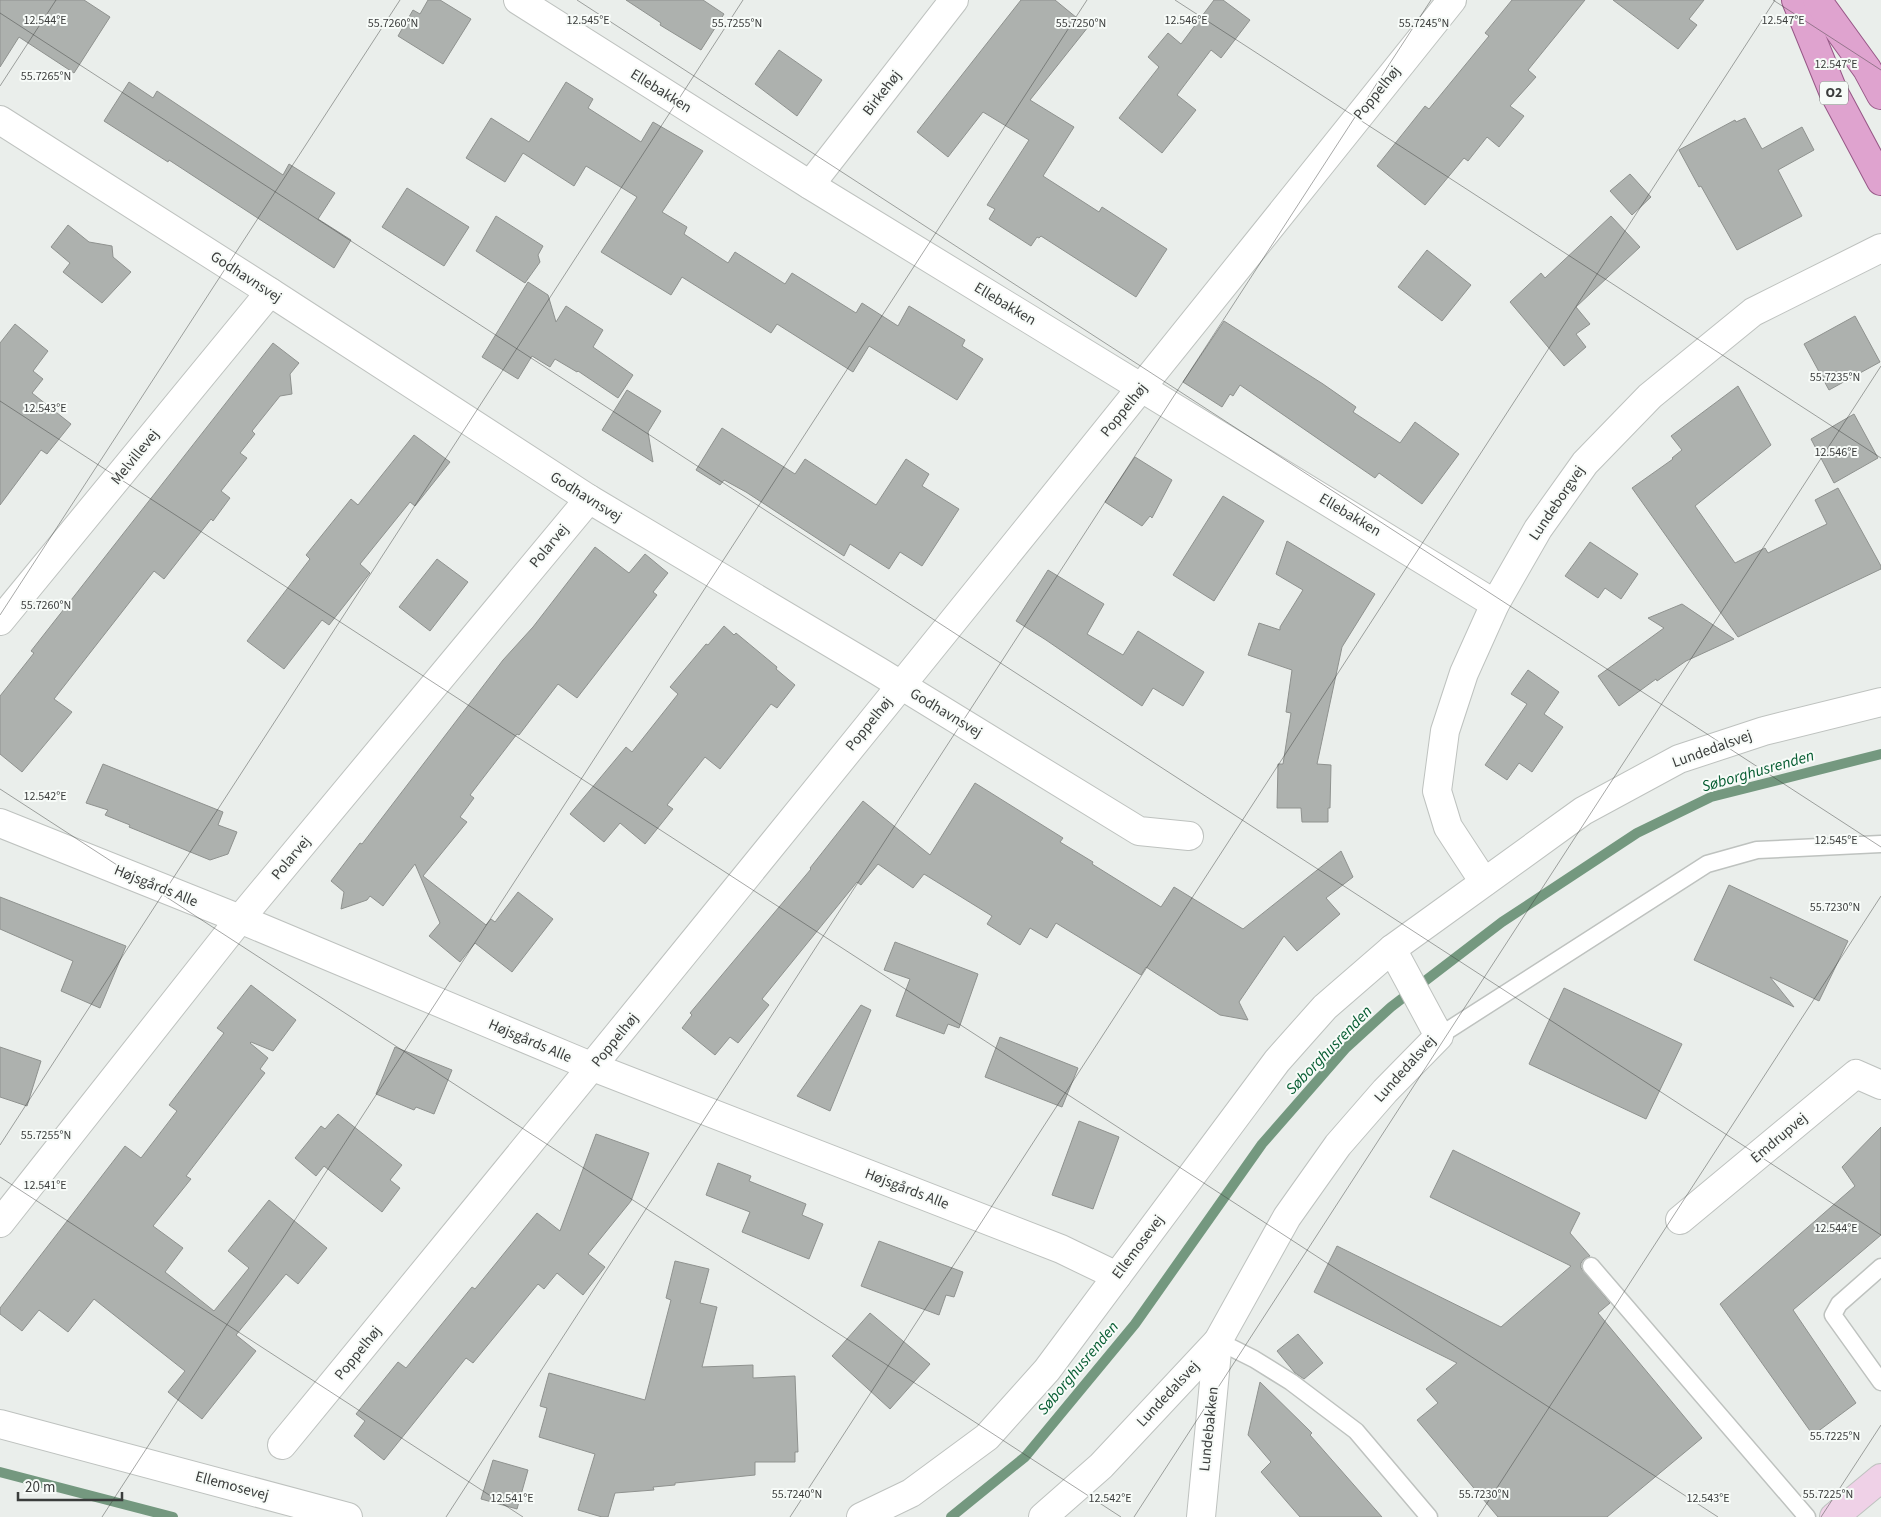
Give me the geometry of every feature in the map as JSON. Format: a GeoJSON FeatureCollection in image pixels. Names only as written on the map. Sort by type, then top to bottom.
{"type":"FeatureCollection","features":[{"type":"Feature","properties":{"kind":"main road","name":"O2"},"geometry":{"type":"LineString","coordinates":[[1796,0],[1833,91],[1881,182]]}},
{"type":"Feature","properties":{"kind":"main road"},"geometry":{"type":"LineString","coordinates":[[1817,0],[1866,69],[1881,95]]}},
{"type":"Feature","properties":{"kind":"street","name":"Ellebakken"},"geometry":{"type":"LineString","coordinates":[[518,0],[810,185],[1495,604]]}},
{"type":"Feature","properties":{"kind":"street","name":"Birkehøj"},"geometry":{"type":"LineString","coordinates":[[810,185],[954,0]]}},
{"type":"Feature","properties":{"kind":"street","name":"Poppelhøj"},"geometry":{"type":"LineString","coordinates":[[282,1445],[593,1067],[1142,388],[1452,0]]}},
{"type":"Feature","properties":{"kind":"street","name":"Godhavnsvej"},"geometry":{"type":"LineString","coordinates":[[0,120],[589,499],[1139,831],[1190,836]]}},
{"type":"Feature","properties":{"kind":"street","name":"Lundeborgvej"},"geometry":{"type":"LineString","coordinates":[[1484,882],[1448,827],[1437,791],[1445,731],[1464,673],[1495,604],[1538,529],[1584,463],[1650,396],[1754,312],[1881,248]]}},
{"type":"Feature","properties":{"kind":"street","name":"Melvillevej"},"geometry":{"type":"LineString","coordinates":[[0,621],[270,292]]}},
{"type":"Feature","properties":{"kind":"street","name":"Polarvej"},"geometry":{"type":"LineString","coordinates":[[0,1223],[240,920],[589,499]]}},
{"type":"Feature","properties":{"kind":"street","name":"Lundedalsvej"},"geometry":{"type":"LineString","coordinates":[[1043,1517],[1100,1466],[1218,1341],[1287,1217],[1338,1145],[1385,1091],[1439,1036],[1392,949],[1583,811],[1680,759],[1764,731],[1881,702]]}},
{"type":"Feature","properties":{"kind":"street","name":"Højsgårds Alle"},"geometry":{"type":"LineString","coordinates":[[0,823],[240,920],[593,1067],[1061,1249],[1117,1276]]}},
{"type":"Feature","properties":{"kind":"street","name":"Ellemosevej"},"geometry":{"type":"LineString","coordinates":[[861,1517],[911,1493],[987,1437],[1047,1370],[1277,1061],[1325,1007],[1392,949]]}},
{"type":"Feature","properties":{"kind":"street","name":"Emdrupvej"},"geometry":{"type":"LineString","coordinates":[[1680,1220],[1856,1074],[1881,1085]]}},
{"type":"Feature","properties":{"kind":"street","name":"Lundebakken"},"geometry":{"type":"LineString","coordinates":[[1200,1517],[1218,1341]]}},
{"type":"Feature","properties":{"kind":"street","name":"Ellemosevej"},"geometry":{"type":"LineString","coordinates":[[0,1424],[348,1517]]}},
{"type":"Feature","properties":{"kind":"street"},"geometry":{"type":"LineString","coordinates":[[1834,1517],[1881,1478]]}},
{"type":"Feature","properties":{"kind":"lane"},"geometry":{"type":"LineString","coordinates":[[1439,1036],[1707,864],[1757,850],[1881,844]]}},
{"type":"Feature","properties":{"kind":"lane"},"geometry":{"type":"LineString","coordinates":[[1591,1266],[1807,1517]]}},
{"type":"Feature","properties":{"kind":"lane"},"geometry":{"type":"LineString","coordinates":[[1881,1267],[1839,1304],[1833,1315],[1881,1382]]}},
{"type":"Feature","properties":{"kind":"lane"},"geometry":{"type":"LineString","coordinates":[[1218,1341],[1291,1382],[1356,1431],[1429,1517]]}},
{"type":"Feature","properties":{"kind":"building"},"geometry":{"type":"Polygon","coordinates":[[[0,0],[84,0],[110,17],[74,73],[19,37],[0,67],[0,0]]]}},
{"type":"Feature","properties":{"kind":"building"},"geometry":{"type":"Polygon","coordinates":[[[428,0],[440,0],[471,19],[443,64],[398,36],[413,10],[420,14],[428,0]]]}},
{"type":"Feature","properties":{"kind":"building"},"geometry":{"type":"Polygon","coordinates":[[[626,0],[703,0],[724,14],[701,50],[660,25],[661,23],[626,0]]]}},
{"type":"Feature","properties":{"kind":"building"},"geometry":{"type":"Polygon","coordinates":[[[1021,0],[1055,0],[1088,27],[1030,100],[1074,127],[1043,176],[1099,212],[1102,207],[1167,249],[1136,297],[1041,236],[1037,237],[1031,246],[989,219],[995,209],[987,205],[1029,140],[983,112],[948,157],[917,132],[1021,0]]]}},
{"type":"Feature","properties":{"kind":"building"},"geometry":{"type":"Polygon","coordinates":[[[1214,0],[1223,0],[1250,20],[1221,58],[1211,50],[1177,95],[1196,110],[1162,153],[1119,118],[1159,67],[1148,57],[1168,33],[1181,44],[1214,0]]]}},
{"type":"Feature","properties":{"kind":"building"},"geometry":{"type":"Polygon","coordinates":[[[1512,0],[1585,0],[1528,70],[1536,77],[1510,106],[1524,116],[1499,147],[1487,137],[1468,161],[1464,158],[1425,205],[1377,166],[1425,106],[1429,109],[1489,36],[1485,33],[1512,0]]]}},
{"type":"Feature","properties":{"kind":"building"},"geometry":{"type":"Polygon","coordinates":[[[1613,0],[1704,0],[1689,19],[1697,25],[1678,49],[1613,0]]]}},
{"type":"Feature","properties":{"kind":"building"},"geometry":{"type":"Polygon","coordinates":[[[779,50],[822,80],[797,116],[755,84],[779,50]]]}},
{"type":"Feature","properties":{"kind":"building"},"geometry":{"type":"Polygon","coordinates":[[[129,82],[153,98],[157,91],[283,175],[289,164],[335,193],[318,219],[351,240],[334,268],[169,160],[168,162],[104,121],[129,82]]]}},
{"type":"Feature","properties":{"kind":"building"},"geometry":{"type":"Polygon","coordinates":[[[566,82],[593,99],[588,108],[641,142],[653,122],[703,151],[662,212],[687,227],[684,234],[728,263],[735,252],[785,284],[792,273],[856,313],[862,303],[898,326],[909,306],[965,340],[962,346],[983,359],[957,400],[869,346],[853,372],[777,324],[771,333],[682,277],[671,295],[601,252],[637,197],[586,166],[574,186],[523,153],[505,182],[466,158],[491,118],[529,142],[566,82]]]}},
{"type":"Feature","properties":{"kind":"building"},"geometry":{"type":"Polygon","coordinates":[[[1745,118],[1762,149],[1802,127],[1814,150],[1778,170],[1802,216],[1737,250],[1679,150],[1735,120],[1736,122],[1745,118]]]}},
{"type":"Feature","properties":{"kind":"building"},"geometry":{"type":"Polygon","coordinates":[[[1630,174],[1651,197],[1632,215],[1610,191],[1630,174]]]}},
{"type":"Feature","properties":{"kind":"building"},"geometry":{"type":"Polygon","coordinates":[[[407,188],[469,227],[444,266],[382,227],[407,188]]]}},
{"type":"Feature","properties":{"kind":"building"},"geometry":{"type":"Polygon","coordinates":[[[496,216],[543,246],[538,255],[540,262],[525,283],[476,251],[496,216]]]}},
{"type":"Feature","properties":{"kind":"building"},"geometry":{"type":"Polygon","coordinates":[[[1611,216],[1640,247],[1576,307],[1590,324],[1576,334],[1586,347],[1564,366],[1510,302],[1541,273],[1545,278],[1611,216]]]}},
{"type":"Feature","properties":{"kind":"building"},"geometry":{"type":"Polygon","coordinates":[[[68,225],[89,242],[112,246],[113,257],[131,272],[102,303],[63,272],[70,263],[51,247],[68,225]]]}},
{"type":"Feature","properties":{"kind":"building"},"geometry":{"type":"Polygon","coordinates":[[[1427,250],[1471,285],[1442,321],[1398,287],[1427,250]]]}},
{"type":"Feature","properties":{"kind":"building"},"geometry":{"type":"Polygon","coordinates":[[[528,282],[548,295],[556,322],[566,306],[603,330],[593,347],[633,375],[618,398],[578,371],[555,359],[550,367],[532,356],[518,379],[482,357],[528,282]]]}},
{"type":"Feature","properties":{"kind":"building"},"geometry":{"type":"Polygon","coordinates":[[[1855,316],[1880,362],[1829,390],[1804,344],[1855,316]]]}},
{"type":"Feature","properties":{"kind":"building"},"geometry":{"type":"Polygon","coordinates":[[[1224,321],[1323,384],[1356,407],[1353,412],[1400,443],[1415,422],[1459,454],[1422,504],[1379,473],[1375,478],[1240,385],[1233,396],[1230,394],[1222,407],[1183,382],[1224,321]]]}},
{"type":"Feature","properties":{"kind":"building"},"geometry":{"type":"Polygon","coordinates":[[[15,324],[48,351],[33,371],[43,379],[32,393],[71,424],[47,454],[41,450],[0,505],[0,343],[15,324]]]}},
{"type":"Feature","properties":{"kind":"building"},"geometry":{"type":"Polygon","coordinates":[[[273,343],[299,363],[290,374],[292,394],[280,396],[252,431],[255,434],[240,453],[247,458],[221,491],[230,498],[213,521],[211,519],[164,579],[154,571],[54,699],[72,712],[22,772],[0,754],[0,696],[34,653],[31,651],[273,343]]]}},
{"type":"Feature","properties":{"kind":"building"},"geometry":{"type":"Polygon","coordinates":[[[1738,386],[1771,445],[1695,506],[1735,563],[1765,548],[1768,553],[1827,524],[1815,500],[1838,488],[1881,569],[1738,637],[1632,488],[1673,459],[1682,450],[1671,436],[1738,386]]]}},
{"type":"Feature","properties":{"kind":"building"},"geometry":{"type":"Polygon","coordinates":[[[627,390],[661,411],[648,432],[653,462],[602,430],[627,390]]]}},
{"type":"Feature","properties":{"kind":"building"},"geometry":{"type":"Polygon","coordinates":[[[1854,414],[1878,458],[1834,483],[1811,439],[1854,414]]]}},
{"type":"Feature","properties":{"kind":"building"},"geometry":{"type":"Polygon","coordinates":[[[722,428],[795,474],[805,459],[876,505],[906,459],[929,474],[922,486],[959,509],[922,566],[900,552],[889,569],[850,544],[844,556],[746,492],[724,480],[720,485],[696,470],[722,428]]]}},
{"type":"Feature","properties":{"kind":"building"},"geometry":{"type":"Polygon","coordinates":[[[414,435],[450,462],[415,506],[410,502],[360,564],[370,573],[329,625],[322,620],[284,669],[247,641],[310,559],[306,555],[351,499],[358,505],[414,435]]]}},
{"type":"Feature","properties":{"kind":"building"},"geometry":{"type":"Polygon","coordinates":[[[1135,457],[1172,480],[1152,518],[1150,516],[1142,526],[1105,502],[1135,457]]]}},
{"type":"Feature","properties":{"kind":"building"},"geometry":{"type":"Polygon","coordinates":[[[1223,496],[1264,521],[1214,601],[1173,575],[1223,496]]]}},
{"type":"Feature","properties":{"kind":"building"},"geometry":{"type":"Polygon","coordinates":[[[1287,541],[1375,594],[1342,647],[1317,764],[1331,765],[1328,822],[1302,822],[1301,808],[1277,808],[1278,764],[1283,764],[1291,713],[1286,712],[1292,670],[1248,655],[1259,623],[1280,630],[1303,590],[1276,574],[1287,541]]]}},
{"type":"Feature","properties":{"kind":"building"},"geometry":{"type":"Polygon","coordinates":[[[1590,542],[1638,574],[1621,599],[1605,588],[1598,598],[1565,576],[1590,542]]]}},
{"type":"Feature","properties":{"kind":"building"},"geometry":{"type":"Polygon","coordinates":[[[595,547],[629,573],[645,554],[668,573],[653,592],[657,595],[577,698],[558,684],[519,735],[517,734],[470,795],[474,798],[460,817],[467,822],[423,876],[486,925],[491,919],[495,922],[518,892],[553,919],[512,972],[475,943],[460,962],[429,936],[440,923],[415,864],[383,906],[370,896],[367,900],[341,909],[344,892],[331,881],[360,843],[362,844],[503,660],[533,627],[595,547]]]}},
{"type":"Feature","properties":{"kind":"building"},"geometry":{"type":"Polygon","coordinates":[[[437,559],[468,582],[430,631],[399,607],[437,559]]]}},
{"type":"Feature","properties":{"kind":"building"},"geometry":{"type":"Polygon","coordinates":[[[1048,570],[1104,604],[1087,634],[1123,655],[1138,631],[1204,672],[1183,706],[1153,688],[1142,706],[1016,621],[1048,570]]]}},
{"type":"Feature","properties":{"kind":"building"},"geometry":{"type":"Polygon","coordinates":[[[1682,604],[1734,639],[1686,661],[1657,681],[1656,679],[1619,706],[1598,676],[1664,628],[1648,618],[1682,604]]]}},
{"type":"Feature","properties":{"kind":"building"},"geometry":{"type":"Polygon","coordinates":[[[724,626],[734,635],[736,633],[777,667],[776,669],[795,685],[777,708],[771,704],[720,769],[705,757],[667,805],[673,809],[645,844],[620,823],[604,842],[570,814],[626,747],[632,752],[678,694],[670,687],[706,644],[708,645],[724,626]]]}},
{"type":"Feature","properties":{"kind":"building"},"geometry":{"type":"Polygon","coordinates":[[[1528,670],[1559,692],[1544,714],[1563,727],[1532,772],[1519,763],[1507,780],[1485,765],[1527,704],[1511,694],[1528,670]]]}},
{"type":"Feature","properties":{"kind":"building"},"geometry":{"type":"Polygon","coordinates":[[[103,764],[223,812],[218,825],[237,832],[228,854],[210,860],[129,827],[130,825],[105,815],[108,810],[86,803],[103,764]]]}},
{"type":"Feature","properties":{"kind":"building"},"geometry":{"type":"Polygon","coordinates":[[[975,783],[1063,838],[1060,842],[1161,907],[1174,887],[1243,929],[1341,851],[1353,877],[1326,898],[1340,914],[1297,951],[1284,936],[1239,1002],[1248,1020],[1220,1015],[1146,967],[1141,975],[1056,923],[1047,938],[1030,928],[1020,945],[987,924],[992,916],[924,874],[913,888],[878,864],[861,885],[857,882],[762,999],[769,1005],[738,1043],[730,1037],[715,1055],[682,1028],[692,1015],[690,1013],[811,869],[863,801],[930,855],[975,783]]]}},
{"type":"Feature","properties":{"kind":"building"},"geometry":{"type":"Polygon","coordinates":[[[1729,885],[1848,941],[1819,1001],[1770,977],[1794,1007],[1694,960],[1729,885]]]}},
{"type":"Feature","properties":{"kind":"building"},"geometry":{"type":"Polygon","coordinates":[[[0,897],[126,946],[100,1008],[61,991],[73,961],[0,929],[0,897]]]}},
{"type":"Feature","properties":{"kind":"building"},"geometry":{"type":"Polygon","coordinates":[[[895,942],[978,974],[959,1028],[948,1024],[944,1034],[896,1016],[910,979],[884,970],[895,942]]]}},
{"type":"Feature","properties":{"kind":"building"},"geometry":{"type":"Polygon","coordinates":[[[251,985],[296,1020],[273,1051],[250,1043],[268,1058],[260,1069],[265,1073],[186,1176],[191,1179],[153,1226],[183,1248],[165,1272],[214,1311],[249,1268],[228,1251],[269,1200],[327,1248],[298,1284],[286,1274],[236,1335],[256,1351],[202,1419],[168,1392],[185,1371],[94,1299],[68,1332],[39,1310],[22,1331],[0,1314],[0,1308],[125,1146],[141,1158],[177,1111],[169,1105],[224,1033],[217,1028],[251,985]]]}},
{"type":"Feature","properties":{"kind":"building"},"geometry":{"type":"Polygon","coordinates":[[[1564,988],[1682,1044],[1646,1119],[1529,1064],[1564,988]]]}},
{"type":"Feature","properties":{"kind":"building"},"geometry":{"type":"Polygon","coordinates":[[[861,1005],[871,1010],[830,1111],[797,1096],[861,1005]]]}},
{"type":"Feature","properties":{"kind":"building"},"geometry":{"type":"Polygon","coordinates":[[[1000,1037],[1078,1068],[1062,1107],[985,1077],[1000,1037]]]}},
{"type":"Feature","properties":{"kind":"building"},"geometry":{"type":"Polygon","coordinates":[[[0,1047],[41,1061],[27,1106],[0,1097],[0,1047]]]}},
{"type":"Feature","properties":{"kind":"building"},"geometry":{"type":"Polygon","coordinates":[[[395,1047],[452,1070],[434,1114],[416,1107],[414,1110],[376,1094],[395,1047]]]}},
{"type":"Feature","properties":{"kind":"building"},"geometry":{"type":"Polygon","coordinates":[[[338,1114],[402,1165],[390,1180],[400,1188],[382,1212],[324,1166],[316,1176],[295,1158],[321,1126],[325,1129],[338,1114]]]}},
{"type":"Feature","properties":{"kind":"building"},"geometry":{"type":"Polygon","coordinates":[[[1079,1121],[1119,1137],[1093,1209],[1052,1195],[1079,1121]]]}},
{"type":"Feature","properties":{"kind":"building"},"geometry":{"type":"Polygon","coordinates":[[[1881,1127],[1881,1235],[1793,1310],[1856,1403],[1813,1435],[1720,1304],[1855,1186],[1842,1167],[1881,1127]]]}},
{"type":"Feature","properties":{"kind":"building"},"geometry":{"type":"Polygon","coordinates":[[[596,1134],[649,1153],[631,1201],[588,1254],[605,1267],[583,1295],[557,1273],[544,1289],[538,1284],[473,1363],[466,1358],[384,1460],[354,1436],[365,1421],[356,1414],[398,1362],[406,1368],[472,1287],[475,1289],[537,1213],[560,1231],[596,1134]]]}},
{"type":"Feature","properties":{"kind":"building"},"geometry":{"type":"Polygon","coordinates":[[[1453,1150],[1580,1213],[1570,1233],[1590,1256],[1581,1263],[1581,1268],[1610,1303],[1598,1313],[1702,1438],[1607,1517],[1498,1517],[1417,1420],[1438,1403],[1426,1389],[1457,1363],[1314,1292],[1337,1246],[1501,1327],[1571,1266],[1430,1197],[1453,1150]]]}},
{"type":"Feature","properties":{"kind":"building"},"geometry":{"type":"Polygon","coordinates":[[[718,1163],[751,1176],[749,1181],[806,1204],[802,1215],[823,1224],[809,1259],[742,1232],[750,1212],[706,1195],[718,1163]]]}},
{"type":"Feature","properties":{"kind":"building"},"geometry":{"type":"Polygon","coordinates":[[[879,1241],[963,1272],[954,1297],[946,1295],[939,1315],[861,1286],[879,1241]]]}},
{"type":"Feature","properties":{"kind":"building"},"geometry":{"type":"Polygon","coordinates":[[[675,1261],[709,1269],[700,1303],[717,1307],[702,1367],[753,1365],[753,1378],[795,1376],[798,1452],[795,1452],[795,1462],[755,1462],[755,1475],[675,1483],[675,1485],[653,1487],[654,1490],[615,1493],[608,1517],[578,1510],[595,1454],[539,1437],[547,1408],[540,1406],[549,1373],[645,1400],[671,1300],[666,1298],[675,1261]]]}},
{"type":"Feature","properties":{"kind":"building"},"geometry":{"type":"Polygon","coordinates":[[[870,1313],[930,1364],[890,1409],[832,1356],[870,1313]]]}},
{"type":"Feature","properties":{"kind":"building"},"geometry":{"type":"Polygon","coordinates":[[[1298,1334],[1323,1363],[1304,1379],[1295,1373],[1277,1351],[1298,1334]]]}},
{"type":"Feature","properties":{"kind":"building"},"geometry":{"type":"Polygon","coordinates":[[[1260,1382],[1312,1433],[1310,1435],[1382,1517],[1300,1517],[1261,1472],[1271,1462],[1248,1435],[1260,1382]]]}},
{"type":"Feature","properties":{"kind":"building"},"geometry":{"type":"Polygon","coordinates":[[[493,1460],[528,1470],[517,1509],[481,1499],[493,1460]]]}},
{"type":"Feature","properties":{"kind":"waterway","name":"Søborghusrenden"},"geometry":{"type":"LineString","coordinates":[[951,1517],[1025,1457],[1135,1324],[1262,1144],[1346,1048],[1391,1007],[1502,922],[1637,833],[1711,797],[1881,754]]}},
{"type":"Feature","properties":{"kind":"waterway","name":"Søborghusrenden"},"geometry":{"type":"LineString","coordinates":[[0,1472],[173,1517]]}}]}
